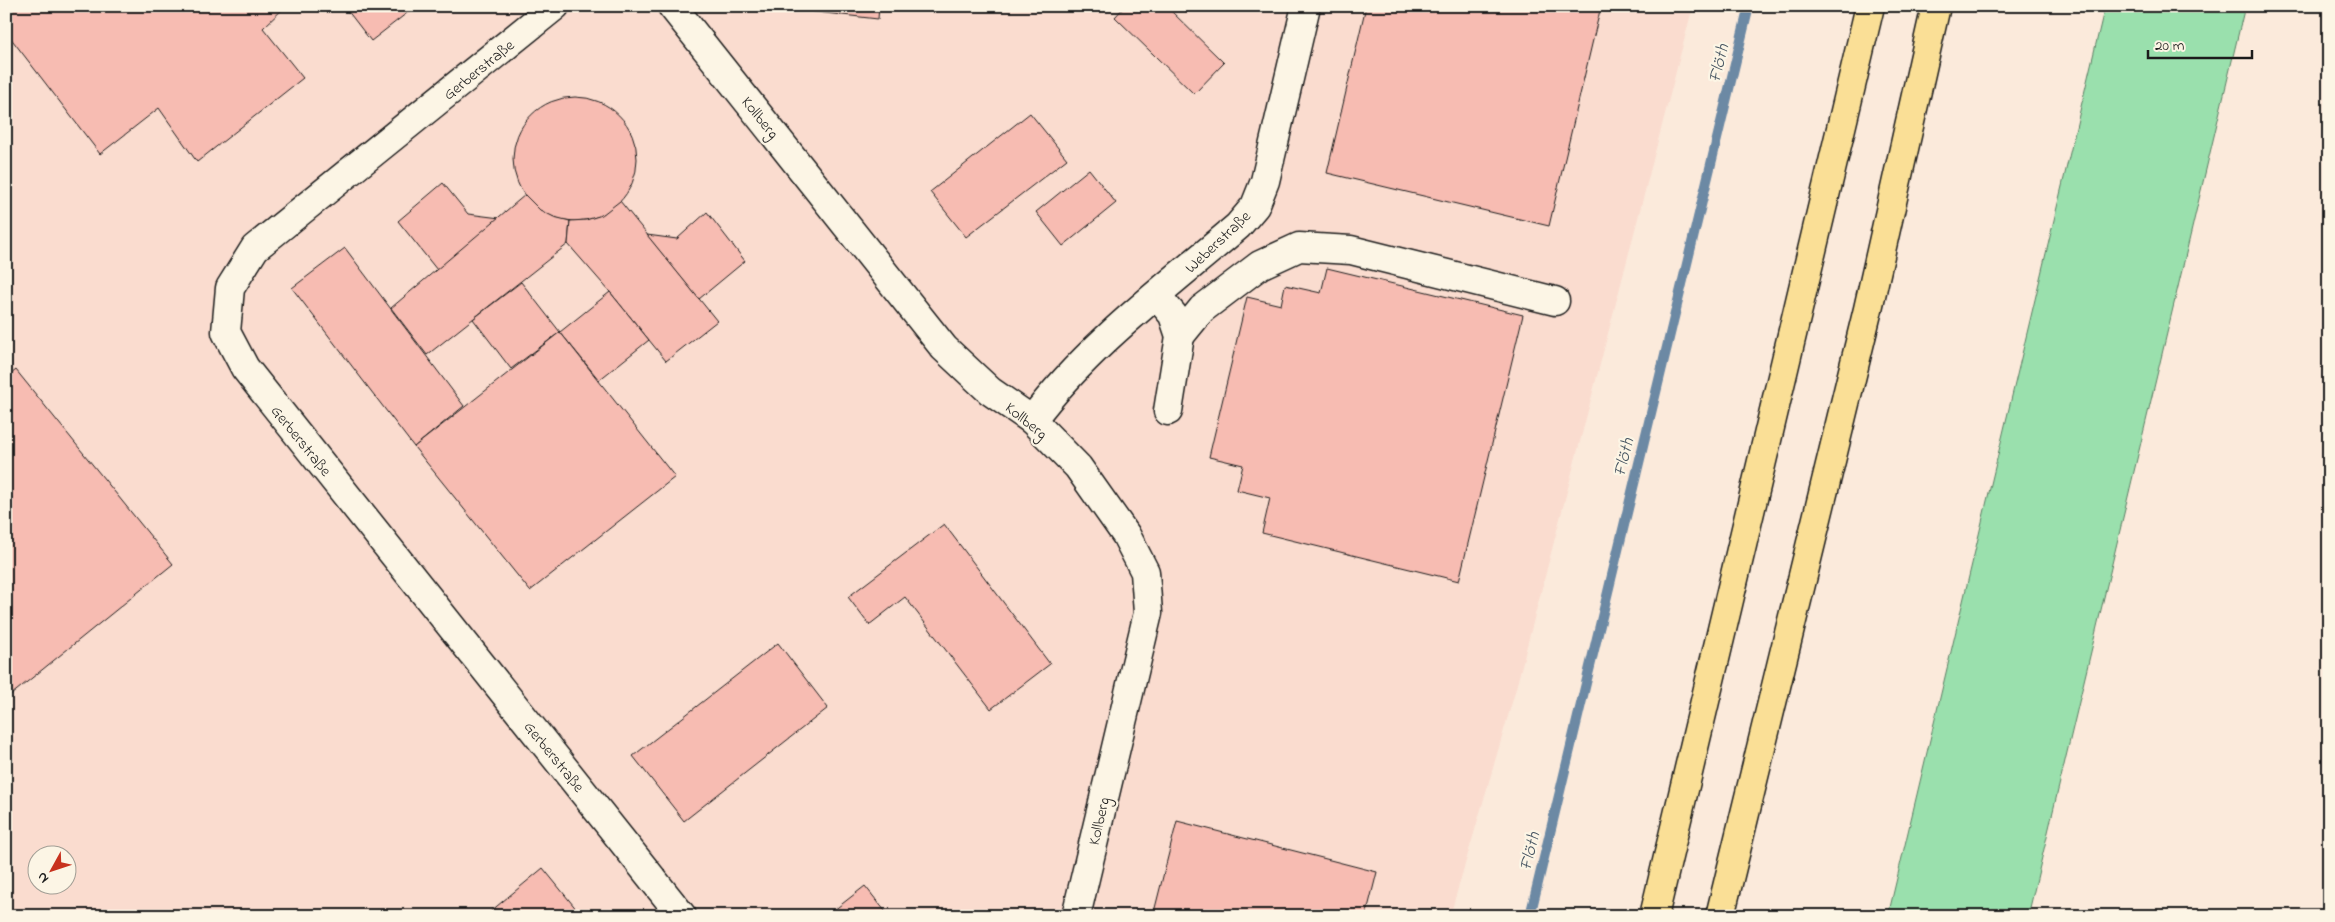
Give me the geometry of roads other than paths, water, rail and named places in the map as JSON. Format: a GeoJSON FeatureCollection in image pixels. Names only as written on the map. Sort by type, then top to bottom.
{"type":"FeatureCollection","features":[{"type":"Feature","properties":{"kind":"highway"},"geometry":{"type":"LineString","coordinates":[[1654,916],[1870,6]]}},
{"type":"Feature","properties":{"kind":"highway"},"geometry":{"type":"LineString","coordinates":[[1720,916],[1868,309],[1936,6]]}},
{"type":"Feature","properties":{"kind":"street","name":"Gerberstraße"},"geometry":{"type":"LineString","coordinates":[[554,6],[255,248],[230,288],[226,332],[245,368],[682,916]]}},
{"type":"Feature","properties":{"kind":"street","name":"Kollberg"},"geometry":{"type":"LineString","coordinates":[[672,6],[944,348],[990,391],[1032,420],[1078,467],[1126,535],[1145,572],[1148,613],[1076,916]]}},
{"type":"Feature","properties":{"kind":"street","name":"Weberstraße"},"geometry":{"type":"LineString","coordinates":[[1032,420],[1056,388],[1086,357],[1238,226],[1255,206],[1264,180],[1306,6]]}},
{"type":"Feature","properties":{"kind":"street"},"geometry":{"type":"LineString","coordinates":[[1180,336],[1202,309],[1260,265],[1299,247],[1351,250],[1555,301]]}},
{"type":"Feature","properties":{"kind":"street"},"geometry":{"type":"LineString","coordinates":[[1157,296],[1174,315],[1180,336],[1168,412]]}},
{"type":"Feature","properties":{"kind":"waterway","name":"Flöth"},"geometry":{"type":"LineString","coordinates":[[1530,916],[1749,6]]}}]}
